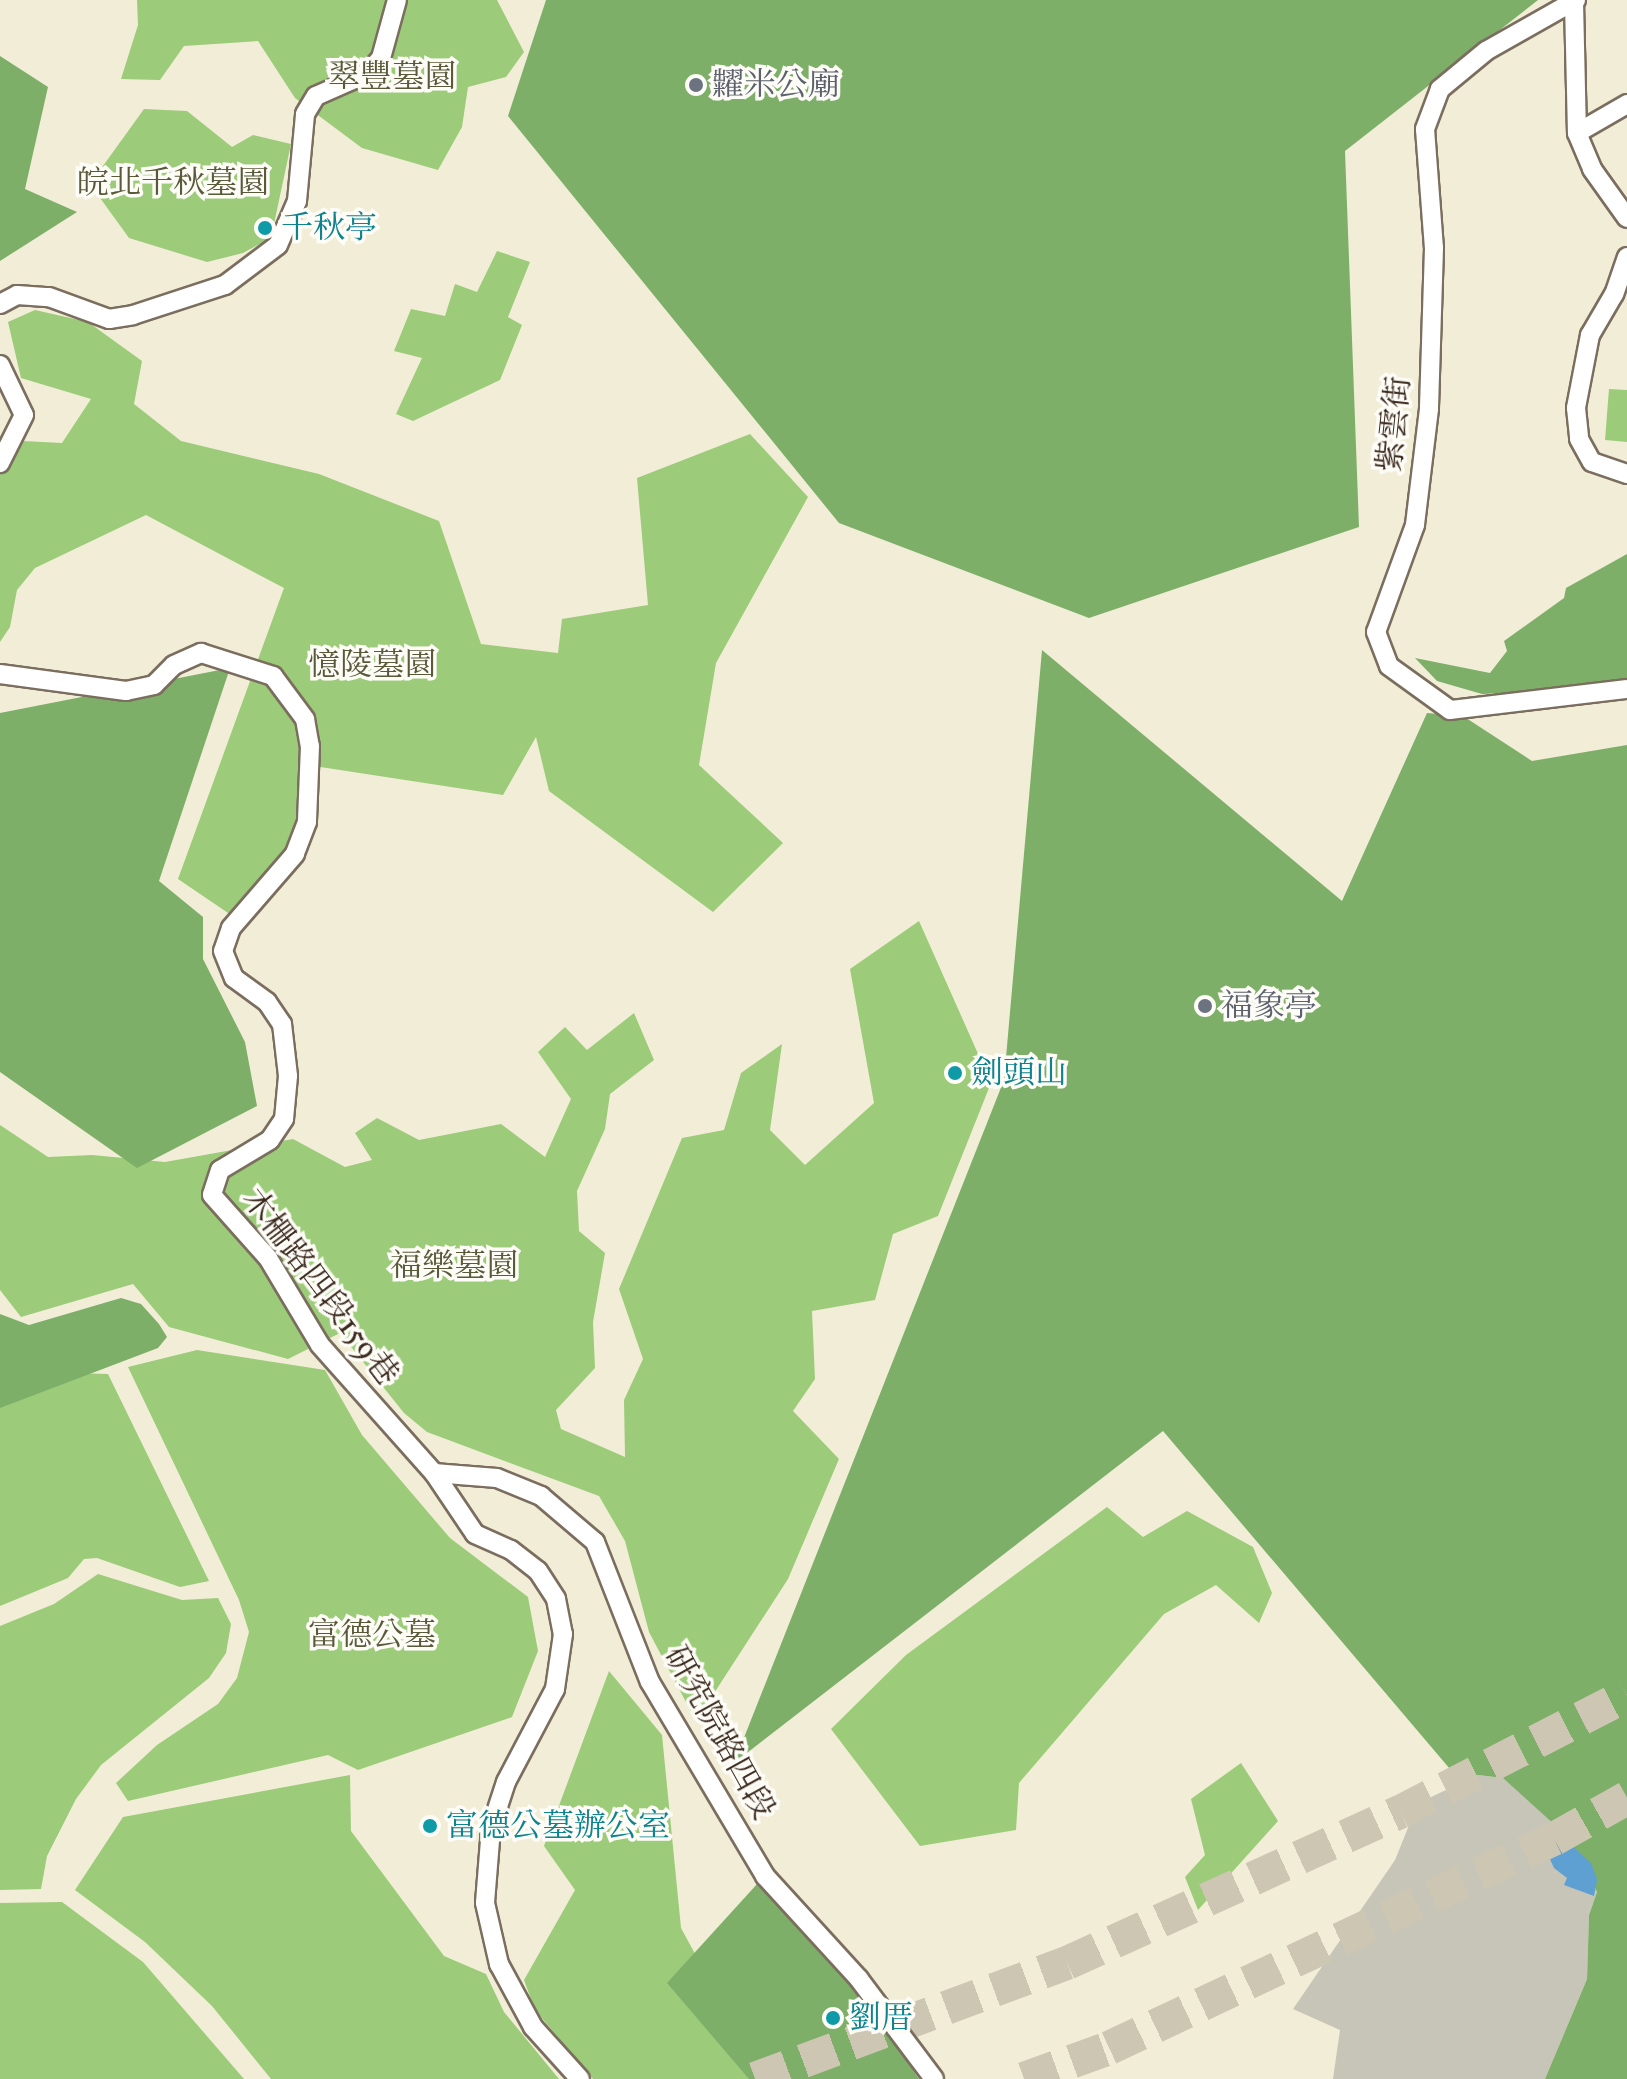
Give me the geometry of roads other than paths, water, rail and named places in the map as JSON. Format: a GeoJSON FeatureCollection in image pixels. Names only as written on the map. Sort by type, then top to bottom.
{"type":"FeatureCollection","features":[{"type":"Feature","properties":{"kind":"street"},"geometry":{"type":"LineString","coordinates":[[0,304],[17,295],[49,297],[109,319],[133,315],[225,285],[278,245],[297,201],[311,103],[368,73],[381,58],[397,0]]}},
{"type":"Feature","properties":{"kind":"street"},"geometry":{"type":"LineString","coordinates":[[1575,1],[1577,133],[1592,169],[1627,218]]}},
{"type":"Feature","properties":{"kind":"street","name":"紫雲街"},"geometry":{"type":"LineString","coordinates":[[1575,1],[1486,51],[1440,89],[1425,129],[1434,248],[1429,409],[1415,525],[1376,632],[1389,666],[1450,710],[1627,689]]}},
{"type":"Feature","properties":{"kind":"street"},"geometry":{"type":"LineString","coordinates":[[1577,133],[1627,104]]}},
{"type":"Feature","properties":{"kind":"street"},"geometry":{"type":"LineString","coordinates":[[1627,257],[1614,294],[1590,335],[1576,408],[1579,439],[1592,462],[1627,474]]}},
{"type":"Feature","properties":{"kind":"street"},"geometry":{"type":"LineString","coordinates":[[0,365],[24,415],[0,463]]}},
{"type":"Feature","properties":{"kind":"street","name":"木柵路四段159巷"},"geometry":{"type":"LineString","coordinates":[[0,674],[126,691],[154,685],[174,665],[201,653],[273,676],[295,699],[310,746],[307,822],[295,854],[231,928],[223,951],[234,978],[267,1002],[282,1024],[288,1076],[284,1119],[270,1140],[220,1170],[212,1181],[212,1195],[268,1258],[329,1356],[434,1473],[475,1534],[511,1550],[538,1571],[556,1599],[563,1634],[555,1689],[506,1782],[491,1828],[484,1871],[492,1943],[533,2027],[580,2079]]}},
{"type":"Feature","properties":{"kind":"street","name":"研究院路四段"},"geometry":{"type":"LineString","coordinates":[[434,1473],[497,1478],[541,1496],[595,1542],[650,1682],[765,1876],[859,1979],[934,2079]]}},
{"type":"Feature","properties":{"kind":"water"},"geometry":{"type":"Polygon","coordinates":[[[1560,1834],[1591,1863],[1597,1880],[1594,1896],[1564,1885],[1567,1878],[1554,1868],[1543,1844],[1560,1834]]]}},
{"type":"Feature","properties":{"kind":"tunnel"},"geometry":{"type":"LineString","coordinates":[[755,2079],[1067,1963],[1400,1812],[1627,1695]]}},
{"type":"Feature","properties":{"kind":"tunnel"},"geometry":{"type":"LineString","coordinates":[[1024,2079],[1109,2048],[1554,1839],[1627,1798]]}},
{"type":"Feature","properties":{"kind":"place","name":"糶米公廟"},"geometry":{"type":"Point","coordinates":[696,85]}},
{"type":"Feature","properties":{"kind":"place","name":"千秋亭"},"geometry":{"type":"Point","coordinates":[265,228]}},
{"type":"Feature","properties":{"kind":"place","name":"福象亭"},"geometry":{"type":"Point","coordinates":[1205,1006]}},
{"type":"Feature","properties":{"kind":"place","name":"劍頭山"},"geometry":{"type":"Point","coordinates":[955,1073]}},
{"type":"Feature","properties":{"kind":"place","name":"富德公墓辦公室"},"geometry":{"type":"Point","coordinates":[430,1826]}},
{"type":"Feature","properties":{"kind":"place","name":"劉厝"},"geometry":{"type":"Point","coordinates":[833,2018]}},
{"type":"Feature","properties":{"kind":"park label","name":"翠豐墓園"},"geometry":{"type":"Point","coordinates":[392,77]}},
{"type":"Feature","properties":{"kind":"park label","name":"皖北千秋墓園"},"geometry":{"type":"Point","coordinates":[173,183]}},
{"type":"Feature","properties":{"kind":"park label","name":"憶陵墓園"},"geometry":{"type":"Point","coordinates":[372,665]}},
{"type":"Feature","properties":{"kind":"park label","name":"福樂墓園"},"geometry":{"type":"Point","coordinates":[454,1266]}},
{"type":"Feature","properties":{"kind":"park label","name":"富德公墓"},"geometry":{"type":"Point","coordinates":[372,1635]}}]}
